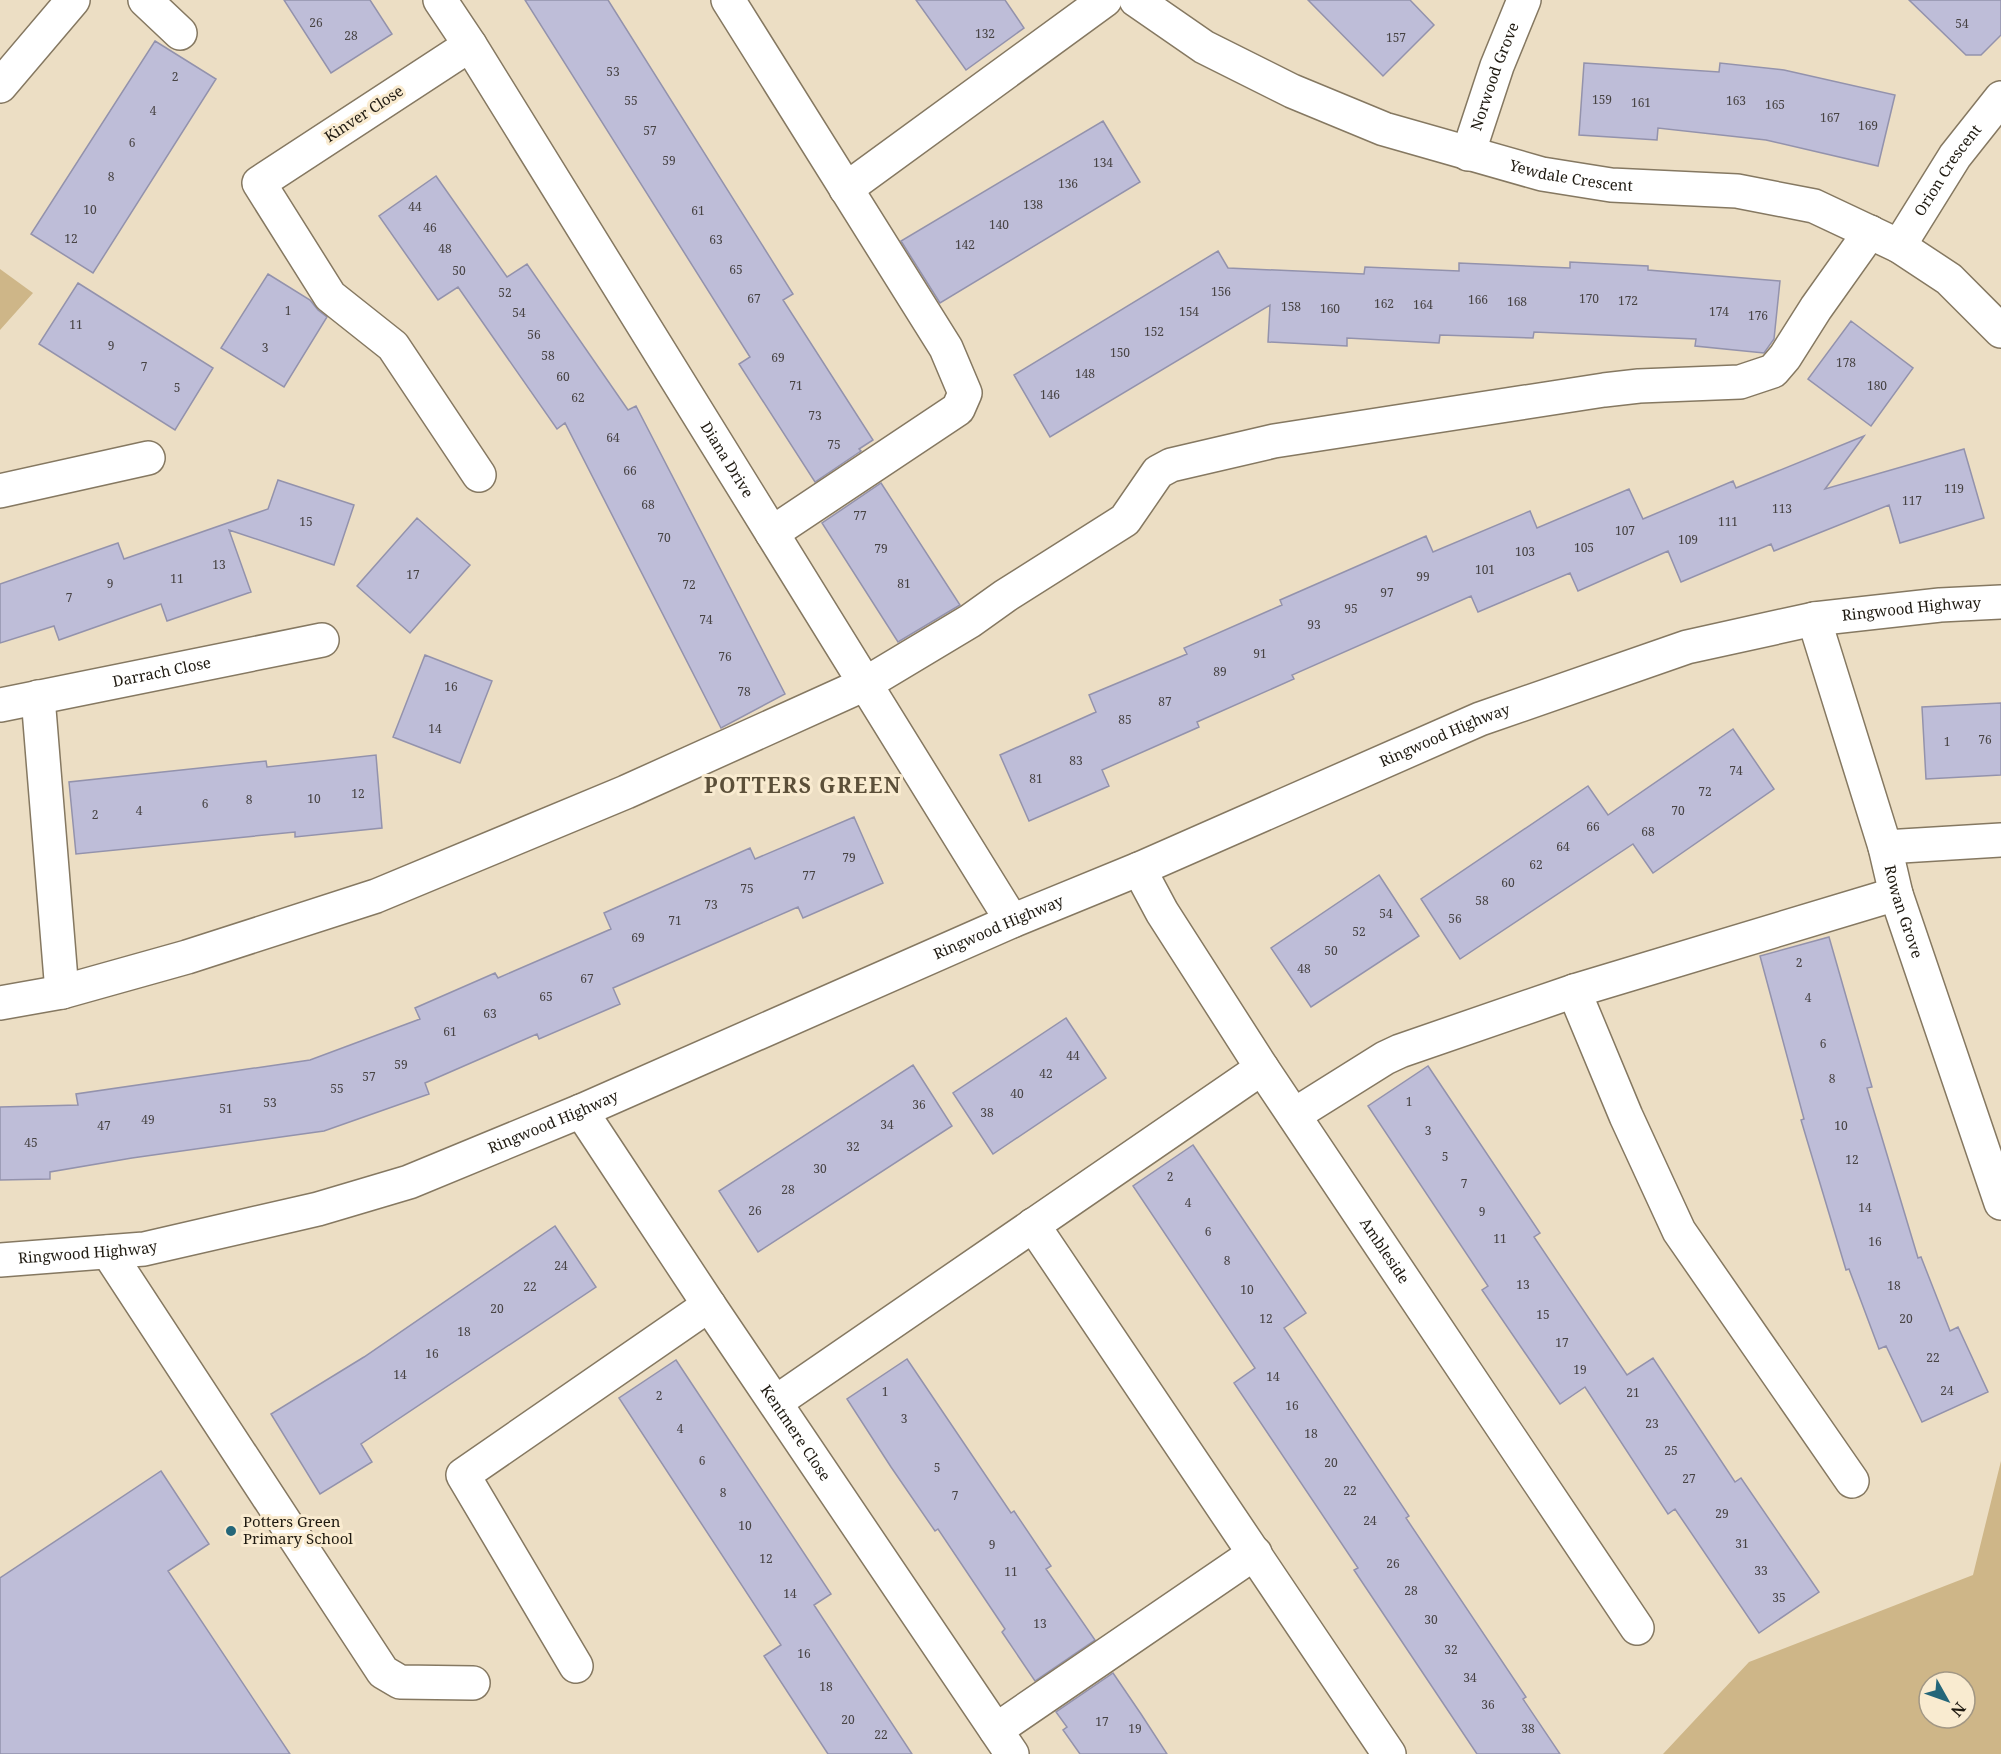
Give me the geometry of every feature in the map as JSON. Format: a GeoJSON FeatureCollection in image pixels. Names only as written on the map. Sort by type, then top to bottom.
{"type":"FeatureCollection","features":[{"type":"Feature","properties":{"kind":"street"},"geometry":{"type":"LineString","coordinates":[[0,87],[73,0]]}},
{"type":"Feature","properties":{"kind":"street"},"geometry":{"type":"LineString","coordinates":[[145,0],[180,33]]}},
{"type":"Feature","properties":{"kind":"street","name":"Diana Drive"},"geometry":{"type":"LineString","coordinates":[[440,0],[1012,921]]}},
{"type":"Feature","properties":{"kind":"street"},"geometry":{"type":"LineString","coordinates":[[728,0],[946,348],[965,393],[958,409],[772,533]]}},
{"type":"Feature","properties":{"kind":"street"},"geometry":{"type":"LineString","coordinates":[[846,189],[1105,0]]}},
{"type":"Feature","properties":{"kind":"street","name":"Yewdale Crescent"},"geometry":{"type":"LineString","coordinates":[[1136,0],[1204,47],[1292,91],[1384,129],[1542,174],[1611,185],[1737,191],[1815,206],[1899,246],[1949,279],[2001,331]]}},
{"type":"Feature","properties":{"kind":"street","name":"Norwood Grove"},"geometry":{"type":"LineString","coordinates":[[1468,154],[1497,66],[1524,0]]}},
{"type":"Feature","properties":{"kind":"street","name":"Kinver Close"},"geometry":{"type":"LineString","coordinates":[[470,45],[259,183],[330,296],[393,346],[479,475]]}},
{"type":"Feature","properties":{"kind":"street","name":"Orion Crescent"},"geometry":{"type":"LineString","coordinates":[[1899,246],[1955,156],[2001,98]]}},
{"type":"Feature","properties":{"kind":"street"},"geometry":{"type":"LineString","coordinates":[[0,1004],[62,992],[187,957],[376,896],[626,792],[865,684],[970,621],[1005,596],[1125,520],[1158,472],[1171,465],[1274,441],[1604,390],[1640,386],[1740,382],[1773,371],[1785,357],[1816,308],[1870,232]]}},
{"type":"Feature","properties":{"kind":"street"},"geometry":{"type":"LineString","coordinates":[[0,491],[148,458]]}},
{"type":"Feature","properties":{"kind":"street","name":"Ringwood Highway"},"geometry":{"type":"LineString","coordinates":[[0,1260],[144,1249],[329,1206],[409,1182],[581,1111],[1012,921],[1139,869],[1480,719],[1688,647],[1814,619],[1940,605],[2001,602]]}},
{"type":"Feature","properties":{"kind":"street","name":"Rowan Grove"},"geometry":{"type":"LineString","coordinates":[[1814,619],[1885,847],[1896,894],[2001,1203]]}},
{"type":"Feature","properties":{"kind":"street","name":"Darrach Close"},"geometry":{"type":"LineString","coordinates":[[0,705],[322,640]]}},
{"type":"Feature","properties":{"kind":"street"},"geometry":{"type":"LineString","coordinates":[[38,697],[62,992]]}},
{"type":"Feature","properties":{"kind":"street"},"geometry":{"type":"LineString","coordinates":[[1885,847],[2001,840]]}},
{"type":"Feature","properties":{"kind":"street","name":"Ambleside"},"geometry":{"type":"LineString","coordinates":[[1139,869],[1162,912],[1262,1068],[1637,1628]]}},
{"type":"Feature","properties":{"kind":"street"},"geometry":{"type":"LineString","coordinates":[[1294,1116],[1385,1058],[1574,991],[1896,894]]}},
{"type":"Feature","properties":{"kind":"street"},"geometry":{"type":"LineString","coordinates":[[1574,991],[1626,1116],[1679,1231],[1851,1481]]}},
{"type":"Feature","properties":{"kind":"street"},"geometry":{"type":"LineString","coordinates":[[776,1402],[1262,1068]]}},
{"type":"Feature","properties":{"kind":"street","name":"Kentmere Close"},"geometry":{"type":"LineString","coordinates":[[581,1111],[1004,1742]]}},
{"type":"Feature","properties":{"kind":"street"},"geometry":{"type":"LineString","coordinates":[[1034,1225],[1389,1754]]}},
{"type":"Feature","properties":{"kind":"street"},"geometry":{"type":"LineString","coordinates":[[108,1252],[383,1672],[400,1682],[473,1683]]}},
{"type":"Feature","properties":{"kind":"street"},"geometry":{"type":"LineString","coordinates":[[576,1666],[463,1475],[710,1305]]}},
{"type":"Feature","properties":{"kind":"street"},"geometry":{"type":"LineString","coordinates":[[1004,1742],[1255,1552]]}},
{"type":"Feature","properties":{"kind":"shaded area"},"geometry":{"type":"Polygon","coordinates":[[[0,269],[33,293],[0,330],[0,269]]]}},
{"type":"Feature","properties":{"kind":"shaded area"},"geometry":{"type":"Polygon","coordinates":[[[2001,1461],[2001,1754],[1663,1754],[1749,1662],[1973,1575],[2001,1461]]]}},
{"type":"Feature","properties":{"kind":"building"},"geometry":{"type":"Polygon","coordinates":[[[284,0],[370,0],[392,34],[331,73],[284,0]]]}},
{"type":"Feature","properties":{"kind":"building"},"geometry":{"type":"Polygon","coordinates":[[[525,0],[608,0],[793,294],[783,300],[873,440],[859,449],[861,451],[815,482],[739,364],[750,357],[525,0]]]}},
{"type":"Feature","properties":{"kind":"building"},"geometry":{"type":"Polygon","coordinates":[[[916,0],[1005,0],[1024,28],[966,70],[916,0]]]}},
{"type":"Feature","properties":{"kind":"building"},"geometry":{"type":"Polygon","coordinates":[[[1308,0],[1410,0],[1434,25],[1383,76],[1308,0]]]}},
{"type":"Feature","properties":{"kind":"building"},"geometry":{"type":"Polygon","coordinates":[[[1909,0],[2001,0],[2001,35],[1981,55],[1966,55],[1909,0]]]}},
{"type":"Feature","properties":{"kind":"building"},"geometry":{"type":"Polygon","coordinates":[[[155,41],[216,79],[93,273],[31,234],[155,41]]]}},
{"type":"Feature","properties":{"kind":"building"},"geometry":{"type":"Polygon","coordinates":[[[1584,63],[1719,72],[1720,63],[1784,70],[1895,95],[1878,166],[1766,140],[1658,128],[1657,140],[1579,135],[1584,63]]]}},
{"type":"Feature","properties":{"kind":"building"},"geometry":{"type":"Polygon","coordinates":[[[1103,121],[1140,182],[940,303],[901,241],[1103,121]]]}},
{"type":"Feature","properties":{"kind":"building"},"geometry":{"type":"Polygon","coordinates":[[[436,176],[507,277],[527,264],[628,410],[636,406],[785,694],[721,728],[565,423],[557,429],[458,287],[438,300],[379,216],[436,176]]]}},
{"type":"Feature","properties":{"kind":"building"},"geometry":{"type":"Polygon","coordinates":[[[1218,251],[1228,268],[1364,274],[1365,267],[1459,271],[1459,263],[1570,268],[1570,262],[1648,266],[1648,270],[1780,281],[1774,339],[1764,353],[1695,346],[1696,339],[1534,332],[1533,338],[1440,335],[1439,343],[1347,338],[1347,346],[1268,342],[1270,305],[1050,437],[1014,375],[1218,251]]]}},
{"type":"Feature","properties":{"kind":"building"},"geometry":{"type":"Polygon","coordinates":[[[268,274],[310,300],[327,317],[284,387],[221,348],[268,274]]]}},
{"type":"Feature","properties":{"kind":"building"},"geometry":{"type":"Polygon","coordinates":[[[78,283],[213,368],[175,430],[39,344],[78,283]]]}},
{"type":"Feature","properties":{"kind":"building"},"geometry":{"type":"Polygon","coordinates":[[[1851,321],[1913,368],[1871,426],[1808,379],[1851,321]]]}},
{"type":"Feature","properties":{"kind":"building"},"geometry":{"type":"Polygon","coordinates":[[[1864,436],[1825,489],[1964,449],[1984,518],[1900,543],[1889,505],[1774,551],[1771,544],[1681,582],[1668,551],[1578,591],[1570,573],[1478,612],[1471,596],[1292,675],[1294,679],[1197,722],[1199,727],[1102,770],[1109,786],[1029,821],[1000,755],[1096,712],[1089,695],[1187,654],[1184,648],[1282,605],[1280,600],[1426,536],[1433,552],[1530,511],[1537,528],[1629,489],[1643,519],[1733,481],[1736,488],[1864,436]]]}},
{"type":"Feature","properties":{"kind":"building"},"geometry":{"type":"Polygon","coordinates":[[[278,480],[354,505],[334,565],[229,530],[251,592],[167,621],[161,604],[59,640],[54,626],[0,643],[0,584],[118,543],[124,559],[268,509],[278,480]]]}},
{"type":"Feature","properties":{"kind":"building"},"geometry":{"type":"Polygon","coordinates":[[[881,483],[960,605],[898,642],[822,523],[881,483]]]}},
{"type":"Feature","properties":{"kind":"building"},"geometry":{"type":"Polygon","coordinates":[[[417,518],[470,565],[410,633],[357,586],[417,518]]]}},
{"type":"Feature","properties":{"kind":"building"},"geometry":{"type":"Polygon","coordinates":[[[425,655],[492,681],[460,763],[393,737],[425,655]]]}},
{"type":"Feature","properties":{"kind":"building"},"geometry":{"type":"Polygon","coordinates":[[[2001,703],[2001,775],[1926,779],[1922,707],[2001,703]]]}},
{"type":"Feature","properties":{"kind":"building"},"geometry":{"type":"Polygon","coordinates":[[[1733,729],[1774,789],[1653,873],[1633,844],[1460,959],[1421,899],[1588,786],[1608,815],[1733,729]]]}},
{"type":"Feature","properties":{"kind":"building"},"geometry":{"type":"Polygon","coordinates":[[[376,755],[382,828],[295,837],[295,832],[76,854],[69,782],[266,761],[267,767],[376,755]]]}},
{"type":"Feature","properties":{"kind":"building"},"geometry":{"type":"Polygon","coordinates":[[[854,817],[883,883],[803,918],[798,907],[613,988],[620,1004],[539,1039],[537,1034],[425,1083],[429,1094],[324,1131],[50,1172],[50,1179],[0,1180],[0,1107],[78,1105],[76,1094],[310,1060],[420,1019],[415,1008],[495,973],[498,978],[611,929],[604,913],[750,848],[755,859],[854,817]]]}},
{"type":"Feature","properties":{"kind":"building"},"geometry":{"type":"Polygon","coordinates":[[[1379,875],[1419,936],[1311,1007],[1271,948],[1379,875]]]}},
{"type":"Feature","properties":{"kind":"building"},"geometry":{"type":"Polygon","coordinates":[[[1829,937],[1872,1087],[1867,1088],[1918,1258],[1921,1257],[1950,1331],[1958,1327],[1988,1392],[1922,1422],[1886,1346],[1879,1349],[1849,1269],[1846,1270],[1801,1120],[1804,1119],[1760,956],[1829,937]]]}},
{"type":"Feature","properties":{"kind":"building"},"geometry":{"type":"Polygon","coordinates":[[[1066,1018],[1106,1078],[993,1154],[953,1093],[1066,1018]]]}},
{"type":"Feature","properties":{"kind":"building"},"geometry":{"type":"Polygon","coordinates":[[[913,1065],[952,1126],[758,1252],[719,1191],[913,1065]]]}},
{"type":"Feature","properties":{"kind":"building"},"geometry":{"type":"Polygon","coordinates":[[[1428,1066],[1540,1233],[1534,1237],[1627,1375],[1653,1358],[1735,1482],[1741,1478],[1819,1592],[1759,1633],[1675,1509],[1668,1514],[1585,1387],[1560,1404],[1482,1290],[1488,1286],[1368,1106],[1428,1066]]]}},
{"type":"Feature","properties":{"kind":"building"},"geometry":{"type":"Polygon","coordinates":[[[1193,1145],[1306,1313],[1284,1328],[1409,1516],[1406,1518],[1526,1697],[1523,1699],[1560,1754],[1477,1754],[1354,1570],[1358,1568],[1234,1383],[1255,1368],[1133,1186],[1193,1145]]]}},
{"type":"Feature","properties":{"kind":"building"},"geometry":{"type":"Polygon","coordinates":[[[555,1226],[596,1287],[361,1444],[372,1462],[320,1494],[271,1414],[364,1357],[555,1226]]]}},
{"type":"Feature","properties":{"kind":"building"},"geometry":{"type":"Polygon","coordinates":[[[907,1359],[1011,1513],[1014,1511],[1051,1566],[1046,1569],[1095,1640],[1035,1681],[1002,1632],[1005,1629],[938,1529],[935,1531],[891,1467],[847,1399],[907,1359]]]}},
{"type":"Feature","properties":{"kind":"building"},"geometry":{"type":"Polygon","coordinates":[[[676,1360],[831,1594],[814,1605],[912,1754],[828,1754],[764,1656],[781,1645],[619,1398],[676,1360]]]}},
{"type":"Feature","properties":{"kind":"building"},"geometry":{"type":"Polygon","coordinates":[[[161,1471],[209,1544],[168,1571],[290,1754],[0,1754],[0,1578],[161,1471]]]}},
{"type":"Feature","properties":{"kind":"building"},"geometry":{"type":"Polygon","coordinates":[[[1113,1673],[1167,1754],[1080,1754],[1063,1730],[1067,1727],[1056,1712],[1113,1673]]]}},
{"type":"Feature","properties":{"kind":"place","name":"Potters Green Primary School"},"geometry":{"type":"Point","coordinates":[231,1531]}},
{"type":"Feature","properties":{"kind":"district","name":"POTTERS GREEN"},"geometry":{"type":"Point","coordinates":[803,786]}}]}
